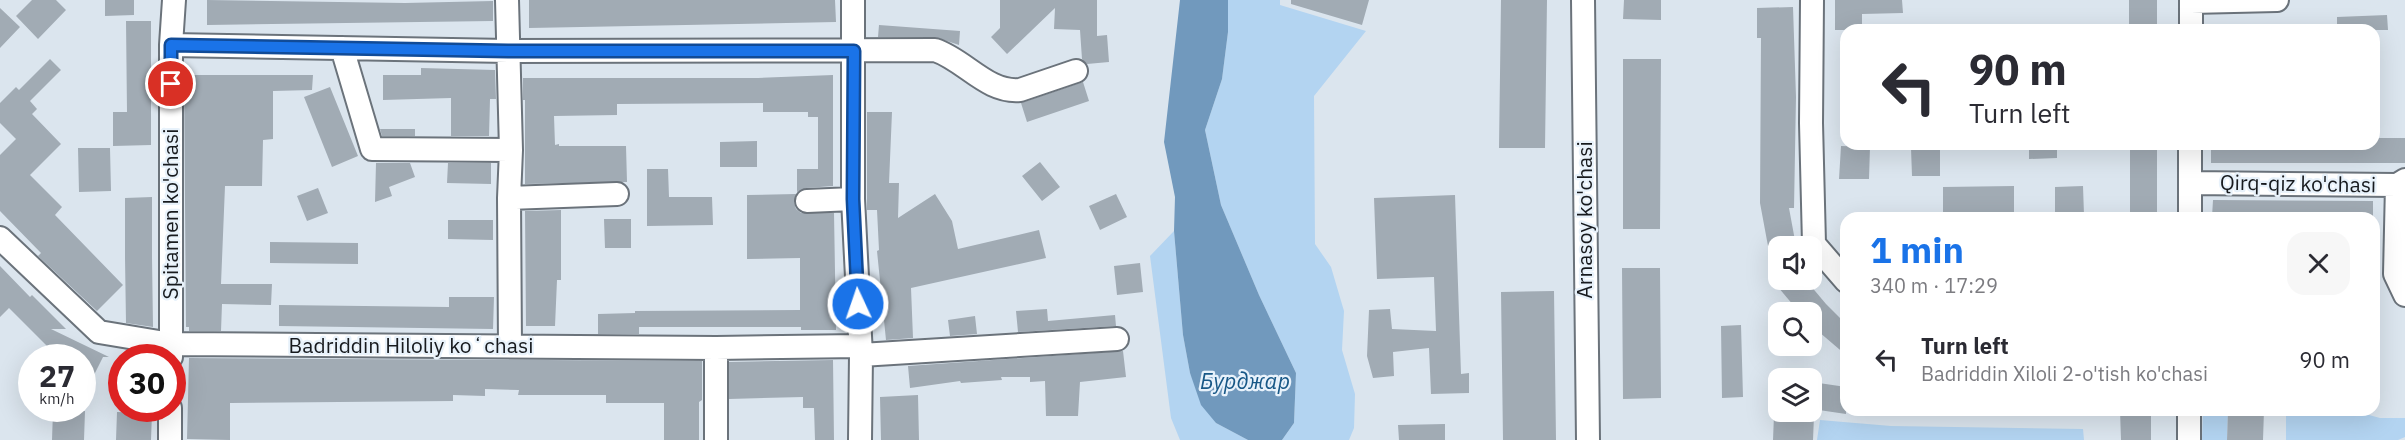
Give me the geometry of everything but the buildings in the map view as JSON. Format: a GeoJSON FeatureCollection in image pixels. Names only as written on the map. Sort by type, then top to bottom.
{"type":"FeatureCollection","features":[{"type":"Feature","properties":{"kind":"street","name":"Spitamen ko'chasi"},"geometry":{"type":"LineString","coordinates":[[171,344],[171,45],[174,0]]}},
{"type":"Feature","properties":{"kind":"street"},"geometry":{"type":"LineString","coordinates":[[507,0],[512,150],[509,198],[510,346]]}},
{"type":"Feature","properties":{"kind":"street"},"geometry":{"type":"LineString","coordinates":[[853,0],[853,199],[860,351],[860,440]]}},
{"type":"Feature","properties":{"kind":"street","name":"Arnasoy ko'chasi"},"geometry":{"type":"LineString","coordinates":[[1583,0],[1588,440]]}},
{"type":"Feature","properties":{"kind":"street"},"geometry":{"type":"LineString","coordinates":[[1812,0],[1814,244],[1840,274]]}},
{"type":"Feature","properties":{"kind":"street"},"geometry":{"type":"LineString","coordinates":[[2191,24],[2191,1],[2277,0]]}},
{"type":"Feature","properties":{"kind":"street"},"geometry":{"type":"LineString","coordinates":[[171,45],[508,51],[935,50],[955,58],[999,89],[1011,91],[1076,71]]}},
{"type":"Feature","properties":{"kind":"street"},"geometry":{"type":"LineString","coordinates":[[342,48],[372,149],[512,150]]}},
{"type":"Feature","properties":{"kind":"street"},"geometry":{"type":"LineString","coordinates":[[2190,150],[2190,212]]}},
{"type":"Feature","properties":{"kind":"street"},"geometry":{"type":"LineString","coordinates":[[2401,182],[2395,274],[2405,295]]}},
{"type":"Feature","properties":{"kind":"street","name":"Qirq-qiz ko'chasi"},"geometry":{"type":"LineString","coordinates":[[2190,183],[2401,182]]}},
{"type":"Feature","properties":{"kind":"street"},"geometry":{"type":"LineString","coordinates":[[509,198],[617,194]]}},
{"type":"Feature","properties":{"kind":"street"},"geometry":{"type":"LineString","coordinates":[[807,201],[853,199]]}},
{"type":"Feature","properties":{"kind":"street","name":"Badriddin Hiloliy koʻchasi"},"geometry":{"type":"LineString","coordinates":[[0,238],[99,332],[144,344]]}},
{"type":"Feature","properties":{"kind":"street","name":"Badriddin Hiloliy koʻchasi"},"geometry":{"type":"LineString","coordinates":[[186,351],[510,346],[860,351],[1117,339]]}},
{"type":"Feature","properties":{"kind":"street"},"geometry":{"type":"LineString","coordinates":[[716,348],[716,440]]}},
{"type":"Feature","properties":{"kind":"street"},"geometry":{"type":"LineString","coordinates":[[2189,416],[2189,440]]}},
{"type":"Feature","properties":{"kind":"street"},"geometry":{"type":"LineString","coordinates":[[170,422],[170,440]]}},
{"type":"Feature","properties":{"kind":"shaded area"},"geometry":{"type":"Polygon","coordinates":[[[1228,0],[1280,0],[1280,5],[1366,31],[1314,96],[1315,244],[1331,267],[1344,311],[1342,350],[1355,394],[1354,428],[1349,440],[1282,440],[1294,423],[1296,373],[1259,295],[1221,205],[1205,130],[1222,79],[1228,32],[1228,0]]]}},
{"type":"Feature","properties":{"kind":"shaded area"},"geometry":{"type":"Polygon","coordinates":[[[1174,231],[1183,335],[1190,373],[1216,423],[1248,440],[1180,440],[1171,418],[1150,256],[1174,231]]]}},
{"type":"Feature","properties":{"kind":"shaded area"},"geometry":{"type":"Polygon","coordinates":[[[2203,416],[2228,416],[2227,440],[2202,440],[2203,416]]]}},
{"type":"Feature","properties":{"kind":"shaded area"},"geometry":{"type":"Polygon","coordinates":[[[2286,416],[2405,418],[2405,437],[2398,440],[2286,440],[2286,416]]]}},
{"type":"Feature","properties":{"kind":"shaded area"},"geometry":{"type":"Polygon","coordinates":[[[1822,420],[1891,426],[2083,429],[2084,440],[1817,440],[1822,420]]]}},
{"type":"Feature","properties":{"kind":"water","name":"Бурджар"},"geometry":{"type":"Polygon","coordinates":[[[1180,0],[1228,0],[1228,32],[1222,79],[1205,130],[1221,205],[1259,295],[1296,373],[1294,423],[1282,440],[1248,440],[1216,423],[1201,405],[1190,373],[1183,335],[1174,231],[1175,197],[1164,142],[1180,0]]]}},
{"type":"Feature","properties":{"kind":"route"},"geometry":{"type":"LineString","coordinates":[[171,84],[171,45],[508,51],[854,51],[853,199],[858,304]]}}]}
